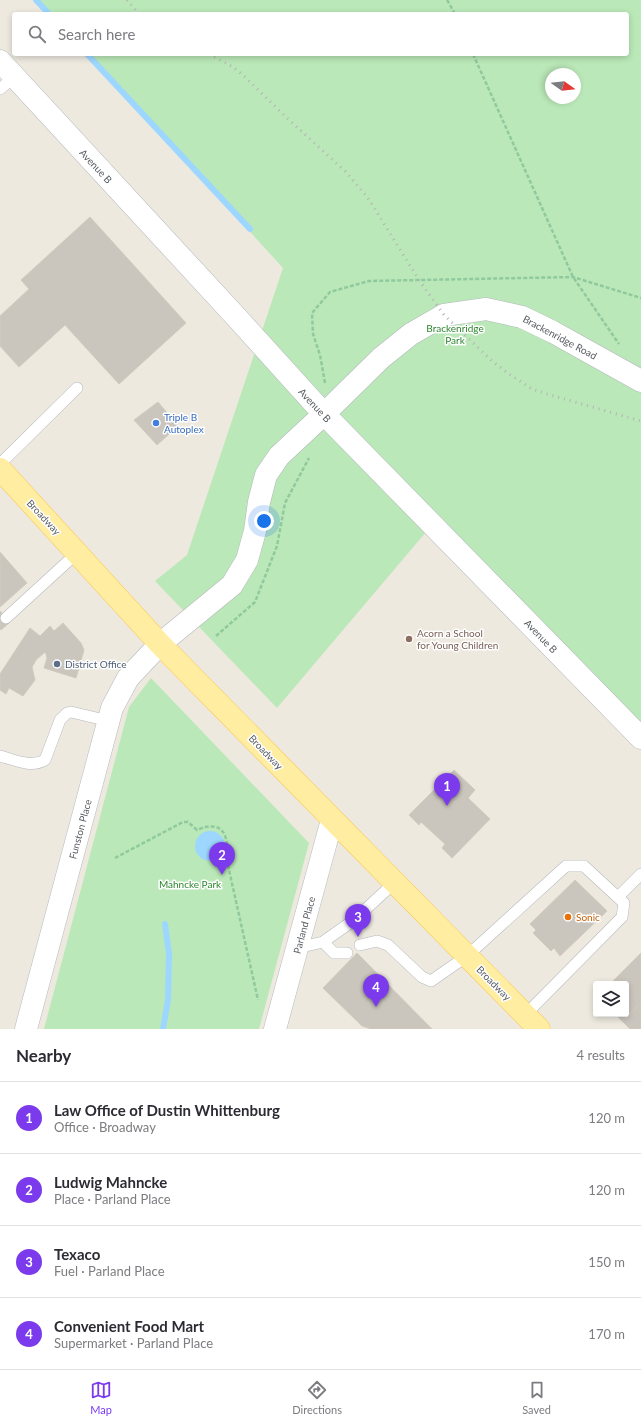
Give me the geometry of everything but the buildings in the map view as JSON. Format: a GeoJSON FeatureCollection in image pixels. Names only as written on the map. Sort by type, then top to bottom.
{"type":"FeatureCollection","features":[{"type":"Feature","properties":{"kind":"main road","name":"Broadway"},"geometry":{"type":"LineString","coordinates":[[0,469],[160,644],[532,1022]]}},
{"type":"Feature","properties":{"kind":"street","name":"Avenue B"},"geometry":{"type":"LineString","coordinates":[[5,75],[234,314],[324,414],[641,738]]}},
{"type":"Feature","properties":{"kind":"street","name":"Brackenridge Road"},"geometry":{"type":"LineString","coordinates":[[160,644],[232,585],[247,560],[266,475],[279,456],[381,358],[411,334],[444,315],[486,309],[522,317],[553,332],[641,381]]}},
{"type":"Feature","properties":{"kind":"street","name":"Funston Place"},"geometry":{"type":"LineString","coordinates":[[26,1029],[112,708],[128,678],[160,644]]}},
{"type":"Feature","properties":{"kind":"street","name":"Parland Place"},"geometry":{"type":"LineString","coordinates":[[275,1029],[332,820]]}},
{"type":"Feature","properties":{"kind":"lane"},"geometry":{"type":"LineString","coordinates":[[0,464],[77,388]]}},
{"type":"Feature","properties":{"kind":"lane"},"geometry":{"type":"LineString","coordinates":[[6,618],[77,553]]}},
{"type":"Feature","properties":{"kind":"lane"},"geometry":{"type":"LineString","coordinates":[[0,756],[30,764],[40,763],[45,760],[60,720],[66,713],[72,712],[109,721]]}},
{"type":"Feature","properties":{"kind":"lane"},"geometry":{"type":"LineString","coordinates":[[360,945],[377,941],[388,945],[422,977],[431,980],[467,956],[566,866],[584,866],[624,903],[622,917],[532,1022]]}},
{"type":"Feature","properties":{"kind":"lane"},"geometry":{"type":"LineString","coordinates":[[618,897],[641,874]]}},
{"type":"Feature","properties":{"kind":"lane"},"geometry":{"type":"LineString","coordinates":[[297,948],[323,942],[354,920],[394,883]]}},
{"type":"Feature","properties":{"kind":"lane"},"geometry":{"type":"LineString","coordinates":[[323,942],[334,953],[347,953]]}},
{"type":"Feature","properties":{"kind":"path"},"geometry":{"type":"LineString","coordinates":[[447,0],[454,12]]}},
{"type":"Feature","properties":{"kind":"path"},"geometry":{"type":"LineString","coordinates":[[474,56],[573,277],[620,346]]}},
{"type":"Feature","properties":{"kind":"path"},"geometry":{"type":"LineString","coordinates":[[115,858],[183,822],[188,822],[197,830],[205,827],[216,827],[223,832],[227,839],[227,861],[258,1000]]}},
{"type":"Feature","properties":{"kind":"green space","name":"Brackenridge Park"},"geometry":{"type":"Polygon","coordinates":[[[39,0],[641,0],[641,723],[437,519],[277,708],[155,581],[187,555],[283,268],[90,56],[629,56],[629,12],[50,12],[39,0]]]}},
{"type":"Feature","properties":{"kind":"green space","name":"Mahncke Park"},"geometry":{"type":"Polygon","coordinates":[[[151,678],[309,843],[259,1029],[44,1029],[129,707],[151,678]]]}},
{"type":"Feature","properties":{"kind":"water"},"geometry":{"type":"Polygon","coordinates":[[[210,831],[220,836],[225,846],[220,856],[210,861],[200,856],[195,846],[200,836],[210,831]]]}},
{"type":"Feature","properties":{"kind":"waterway"},"geometry":{"type":"LineString","coordinates":[[36,0],[47,12]]}},
{"type":"Feature","properties":{"kind":"waterway"},"geometry":{"type":"LineString","coordinates":[[89,56],[250,229]]}},
{"type":"Feature","properties":{"kind":"waterway"},"geometry":{"type":"LineString","coordinates":[[163,1029],[168,1000],[169,954],[165,924]]}},
{"type":"Feature","properties":{"kind":"railway"},"geometry":{"type":"LineString","coordinates":[[127,0],[137,12]]}},
{"type":"Feature","properties":{"kind":"railway"},"geometry":{"type":"LineString","coordinates":[[213,56],[233,67],[244,76],[346,172],[368,198],[419,280],[444,315],[492,361],[532,389],[641,421]]}},
{"type":"Feature","properties":{"kind":"place","name":"Triple B Autoplex"},"geometry":{"type":"Point","coordinates":[156,423]}},
{"type":"Feature","properties":{"kind":"place","name":"Acorn a School for Young Children"},"geometry":{"type":"Point","coordinates":[409,639]}},
{"type":"Feature","properties":{"kind":"place","name":"District Office"},"geometry":{"type":"Point","coordinates":[57,664]}},
{"type":"Feature","properties":{"kind":"place","name":"Law Office of Dustin Whittenburg"},"geometry":{"type":"Point","coordinates":[447,806]}},
{"type":"Feature","properties":{"kind":"place","name":"Ludwig Mahncke"},"geometry":{"type":"Point","coordinates":[222,875]}},
{"type":"Feature","properties":{"kind":"place","name":"Sonic"},"geometry":{"type":"Point","coordinates":[568,917]}},
{"type":"Feature","properties":{"kind":"place","name":"Texaco"},"geometry":{"type":"Point","coordinates":[358,937]}},
{"type":"Feature","properties":{"kind":"place","name":"Convenient Food Mart"},"geometry":{"type":"Point","coordinates":[376,1007]}}]}
